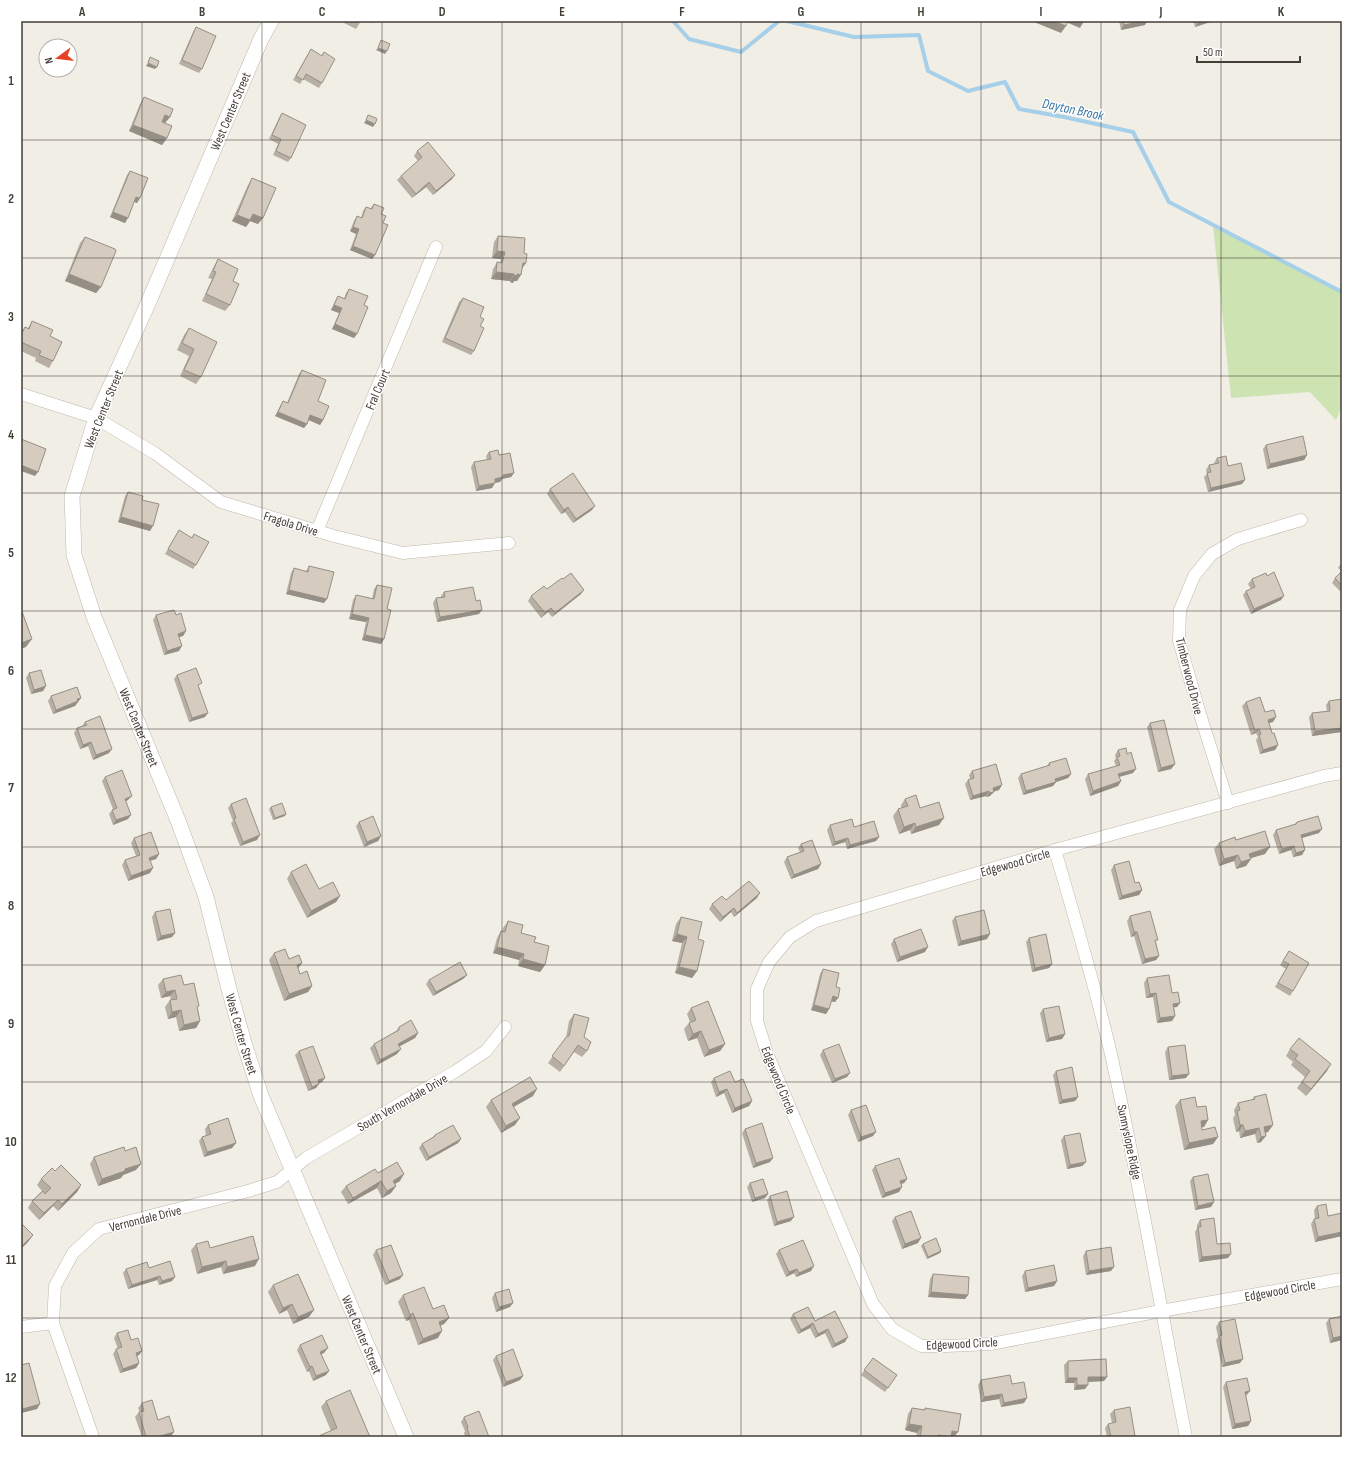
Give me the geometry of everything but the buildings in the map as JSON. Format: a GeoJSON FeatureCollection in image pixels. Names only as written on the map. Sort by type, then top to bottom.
{"type":"FeatureCollection","features":[{"type":"Feature","properties":{"kind":"street","name":"West Center Street"},"geometry":{"type":"LineString","coordinates":[[271,21],[261,40],[146,308],[96,418],[72,496],[74,555],[94,617],[179,823],[206,897],[229,989],[261,1096],[406,1437]]}},
{"type":"Feature","properties":{"kind":"street","name":"Fral Court"},"geometry":{"type":"LineString","coordinates":[[317,530],[436,247]]}},
{"type":"Feature","properties":{"kind":"street","name":"Fragola Drive"},"geometry":{"type":"LineString","coordinates":[[21,394],[96,418],[156,454],[222,502],[403,553],[509,542]]}},
{"type":"Feature","properties":{"kind":"street","name":"Timberwood Drive"},"geometry":{"type":"LineString","coordinates":[[1228,803],[1179,641],[1180,610],[1194,576],[1212,554],[1238,538],[1301,520]]}},
{"type":"Feature","properties":{"kind":"street","name":"Edgewood Circle"},"geometry":{"type":"LineString","coordinates":[[1342,773],[1324,776],[1055,850],[816,921],[790,937],[769,962],[757,989],[757,1021],[767,1053],[873,1304],[892,1328],[922,1346],[991,1344],[1161,1311],[1342,1279]]}},
{"type":"Feature","properties":{"kind":"street","name":"Sunnyslope Ridge"},"geometry":{"type":"LineString","coordinates":[[1055,850],[1079,931],[1110,1053],[1140,1192],[1161,1311],[1186,1437]]}},
{"type":"Feature","properties":{"kind":"street","name":"South Vernondale Drive"},"geometry":{"type":"LineString","coordinates":[[293,1169],[306,1158],[456,1071],[486,1051],[505,1027]]}},
{"type":"Feature","properties":{"kind":"street","name":"Vernondale Drive"},"geometry":{"type":"LineString","coordinates":[[93,1437],[53,1323],[55,1286],[73,1253],[99,1230],[277,1182],[293,1169]]}},
{"type":"Feature","properties":{"kind":"street"},"geometry":{"type":"LineString","coordinates":[[21,1327],[53,1323]]}},
{"type":"Feature","properties":{"kind":"green space"},"geometry":{"type":"Polygon","coordinates":[[[1213,225],[1342,292],[1342,406],[1336,420],[1310,392],[1231,398],[1213,225]]]}},
{"type":"Feature","properties":{"kind":"waterway","name":"Dayton Brook"},"geometry":{"type":"LineString","coordinates":[[673,21],[689,39],[741,52],[779,21]]}},
{"type":"Feature","properties":{"kind":"waterway","name":"Dayton Brook"},"geometry":{"type":"LineString","coordinates":[[787,21],[854,37],[919,35],[928,71],[968,91],[1005,82],[1019,109],[1133,132],[1169,202],[1342,292]]}}]}
